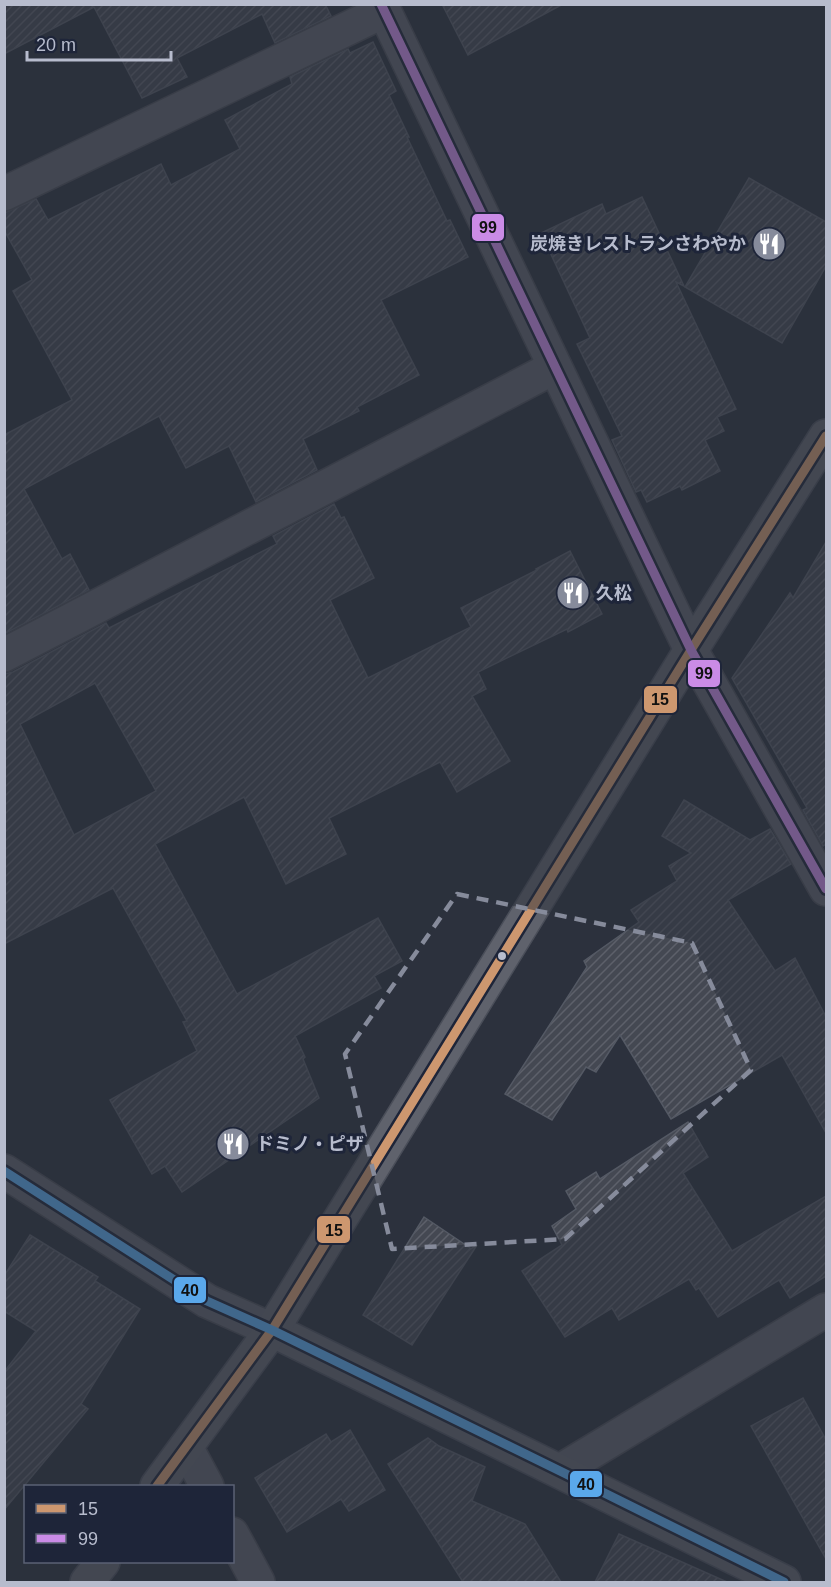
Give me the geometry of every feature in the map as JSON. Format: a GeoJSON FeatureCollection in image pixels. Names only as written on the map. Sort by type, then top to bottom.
{"type":"FeatureCollection","features":[{"type":"Feature","properties":{"kind":"main road"},"geometry":{"type":"LineString","coordinates":[[159,1485],[272,1330],[691,650],[826,436]]}},
{"type":"Feature","properties":{"kind":"main road"},"geometry":{"type":"LineString","coordinates":[[272,1330],[784,1582]]}},
{"type":"Feature","properties":{"kind":"main road"},"geometry":{"type":"LineString","coordinates":[[87,1582],[102,1563]]}},
{"type":"Feature","properties":{"kind":"street"},"geometry":{"type":"LineString","coordinates":[[4,194],[383,8],[691,650],[826,889]]}},
{"type":"Feature","properties":{"kind":"street"},"geometry":{"type":"LineString","coordinates":[[4,655],[555,367]]}},
{"type":"Feature","properties":{"kind":"street"},"geometry":{"type":"LineString","coordinates":[[4,1171],[207,1300],[272,1330]]}},
{"type":"Feature","properties":{"kind":"street"},"geometry":{"type":"LineString","coordinates":[[560,1471],[826,1310]]}},
{"type":"Feature","properties":{"kind":"street"},"geometry":{"type":"LineString","coordinates":[[186,1447],[206,1485]]}},
{"type":"Feature","properties":{"kind":"street"},"geometry":{"type":"LineString","coordinates":[[234,1538],[258,1582]]}},
{"type":"Feature","properties":{"kind":"highlighted area"},"geometry":{"type":"Polygon","coordinates":[[[457,894],[692,943],[751,1070],[565,1239],[392,1249],[345,1054],[457,894]]]}},
{"type":"Feature","properties":{"kind":"building"},"geometry":{"type":"Polygon","coordinates":[[[4,4],[325,4],[331,16],[275,43],[262,14],[177,58],[187,77],[142,98],[94,7],[4,54],[4,4]]]}},
{"type":"Feature","properties":{"kind":"building"},"geometry":{"type":"Polygon","coordinates":[[[442,4],[563,4],[468,55],[442,4]]]}},
{"type":"Feature","properties":{"kind":"building"},"geometry":{"type":"Polygon","coordinates":[[[373,42],[396,91],[389,95],[409,137],[407,137],[447,221],[450,220],[468,257],[381,300],[419,375],[357,407],[359,411],[303,439],[317,470],[256,502],[229,446],[186,468],[159,416],[24,489],[62,559],[70,554],[89,590],[4,634],[4,435],[72,400],[13,291],[32,280],[4,230],[4,213],[36,199],[48,220],[161,164],[171,185],[240,149],[225,120],[292,84],[290,77],[348,49],[350,53],[373,42]]]}},
{"type":"Feature","properties":{"kind":"building","name":"炭焼きレストランさわやか"},"geometry":{"type":"Polygon","coordinates":[[[749,178],[826,222],[826,266],[782,343],[685,287],[749,178]]]}},
{"type":"Feature","properties":{"kind":"building"},"geometry":{"type":"Polygon","coordinates":[[[642,197],[684,286],[676,282],[736,409],[717,417],[724,431],[705,440],[720,471],[682,490],[680,486],[647,502],[641,490],[636,492],[612,440],[622,436],[577,344],[590,338],[541,233],[602,204],[606,214],[642,197]]]}},
{"type":"Feature","properties":{"kind":"building"},"geometry":{"type":"Polygon","coordinates":[[[334,504],[341,518],[344,517],[374,578],[330,600],[368,678],[471,627],[461,608],[570,551],[602,614],[568,632],[567,629],[478,672],[486,689],[472,696],[510,761],[457,792],[440,762],[329,818],[346,854],[286,884],[244,797],[155,844],[237,994],[378,918],[402,961],[374,976],[381,988],[295,1036],[319,1098],[182,1192],[165,1166],[152,1174],[110,1100],[197,1051],[183,1022],[187,1021],[113,888],[4,944],[4,674],[13,672],[106,623],[109,628],[277,544],[273,536],[334,504]],[[95,683],[20,724],[74,835],[156,791],[95,683]]]}},
{"type":"Feature","properties":{"kind":"building"},"geometry":{"type":"Polygon","coordinates":[[[826,542],[826,844],[823,846],[803,810],[807,808],[732,678],[790,593],[793,598],[826,542]]]}},
{"type":"Feature","properties":{"kind":"building"},"geometry":{"type":"Polygon","coordinates":[[[684,800],[750,840],[770,829],[791,864],[728,900],[775,971],[795,958],[826,1017],[826,1133],[782,1055],[671,1119],[620,1035],[596,1072],[586,1067],[552,1120],[505,1094],[587,967],[584,961],[639,922],[631,910],[677,881],[669,866],[691,853],[662,836],[684,800]]]}},
{"type":"Feature","properties":{"kind":"building"},"geometry":{"type":"Polygon","coordinates":[[[688,1122],[708,1157],[683,1173],[732,1251],[826,1196],[826,1276],[790,1298],[779,1280],[718,1317],[699,1288],[696,1290],[689,1279],[619,1320],[612,1308],[565,1337],[522,1271],[562,1245],[552,1226],[576,1209],[566,1191],[596,1172],[600,1179],[688,1122]]]}},
{"type":"Feature","properties":{"kind":"building"},"geometry":{"type":"Polygon","coordinates":[[[424,1217],[470,1248],[469,1250],[477,1245],[412,1345],[363,1315],[424,1217]]]}},
{"type":"Feature","properties":{"kind":"building"},"geometry":{"type":"Polygon","coordinates":[[[30,1235],[98,1277],[95,1281],[140,1309],[81,1404],[88,1409],[4,1510],[4,1372],[36,1331],[4,1311],[4,1276],[30,1235]]]}},
{"type":"Feature","properties":{"kind":"building"},"geometry":{"type":"Polygon","coordinates":[[[803,1398],[826,1440],[826,1559],[751,1426],[803,1398]]]}},
{"type":"Feature","properties":{"kind":"building"},"geometry":{"type":"Polygon","coordinates":[[[350,1430],[385,1490],[349,1511],[341,1499],[287,1532],[255,1478],[326,1434],[331,1442],[350,1430]]]}},
{"type":"Feature","properties":{"kind":"building"},"geometry":{"type":"Polygon","coordinates":[[[428,1438],[439,1446],[485,1467],[472,1501],[525,1524],[561,1582],[463,1582],[388,1464],[428,1438]]]}},
{"type":"Feature","properties":{"kind":"building"},"geometry":{"type":"Polygon","coordinates":[[[619,1534],[727,1582],[595,1582],[619,1534]]]}},
{"type":"Feature","properties":{"kind":"transit line","name":"99"},"geometry":{"type":"LineString","coordinates":[[381,4],[691,650],[826,889]]}},
{"type":"Feature","properties":{"kind":"transit line","name":"15"},"geometry":{"type":"LineString","coordinates":[[158,1485],[272,1330],[691,650],[826,436]]}},
{"type":"Feature","properties":{"kind":"transit line","name":"40"},"geometry":{"type":"LineString","coordinates":[[4,1171],[207,1301],[272,1330],[784,1582]]}},
{"type":"Feature","properties":{"kind":"place","name":"炭焼きレストランさわやか"},"geometry":{"type":"Point","coordinates":[769,244]}},
{"type":"Feature","properties":{"kind":"place","name":"久松"},"geometry":{"type":"Point","coordinates":[573,593]}},
{"type":"Feature","properties":{"kind":"place","name":"ドミノ・ピザ"},"geometry":{"type":"Point","coordinates":[233,1144]}}]}
